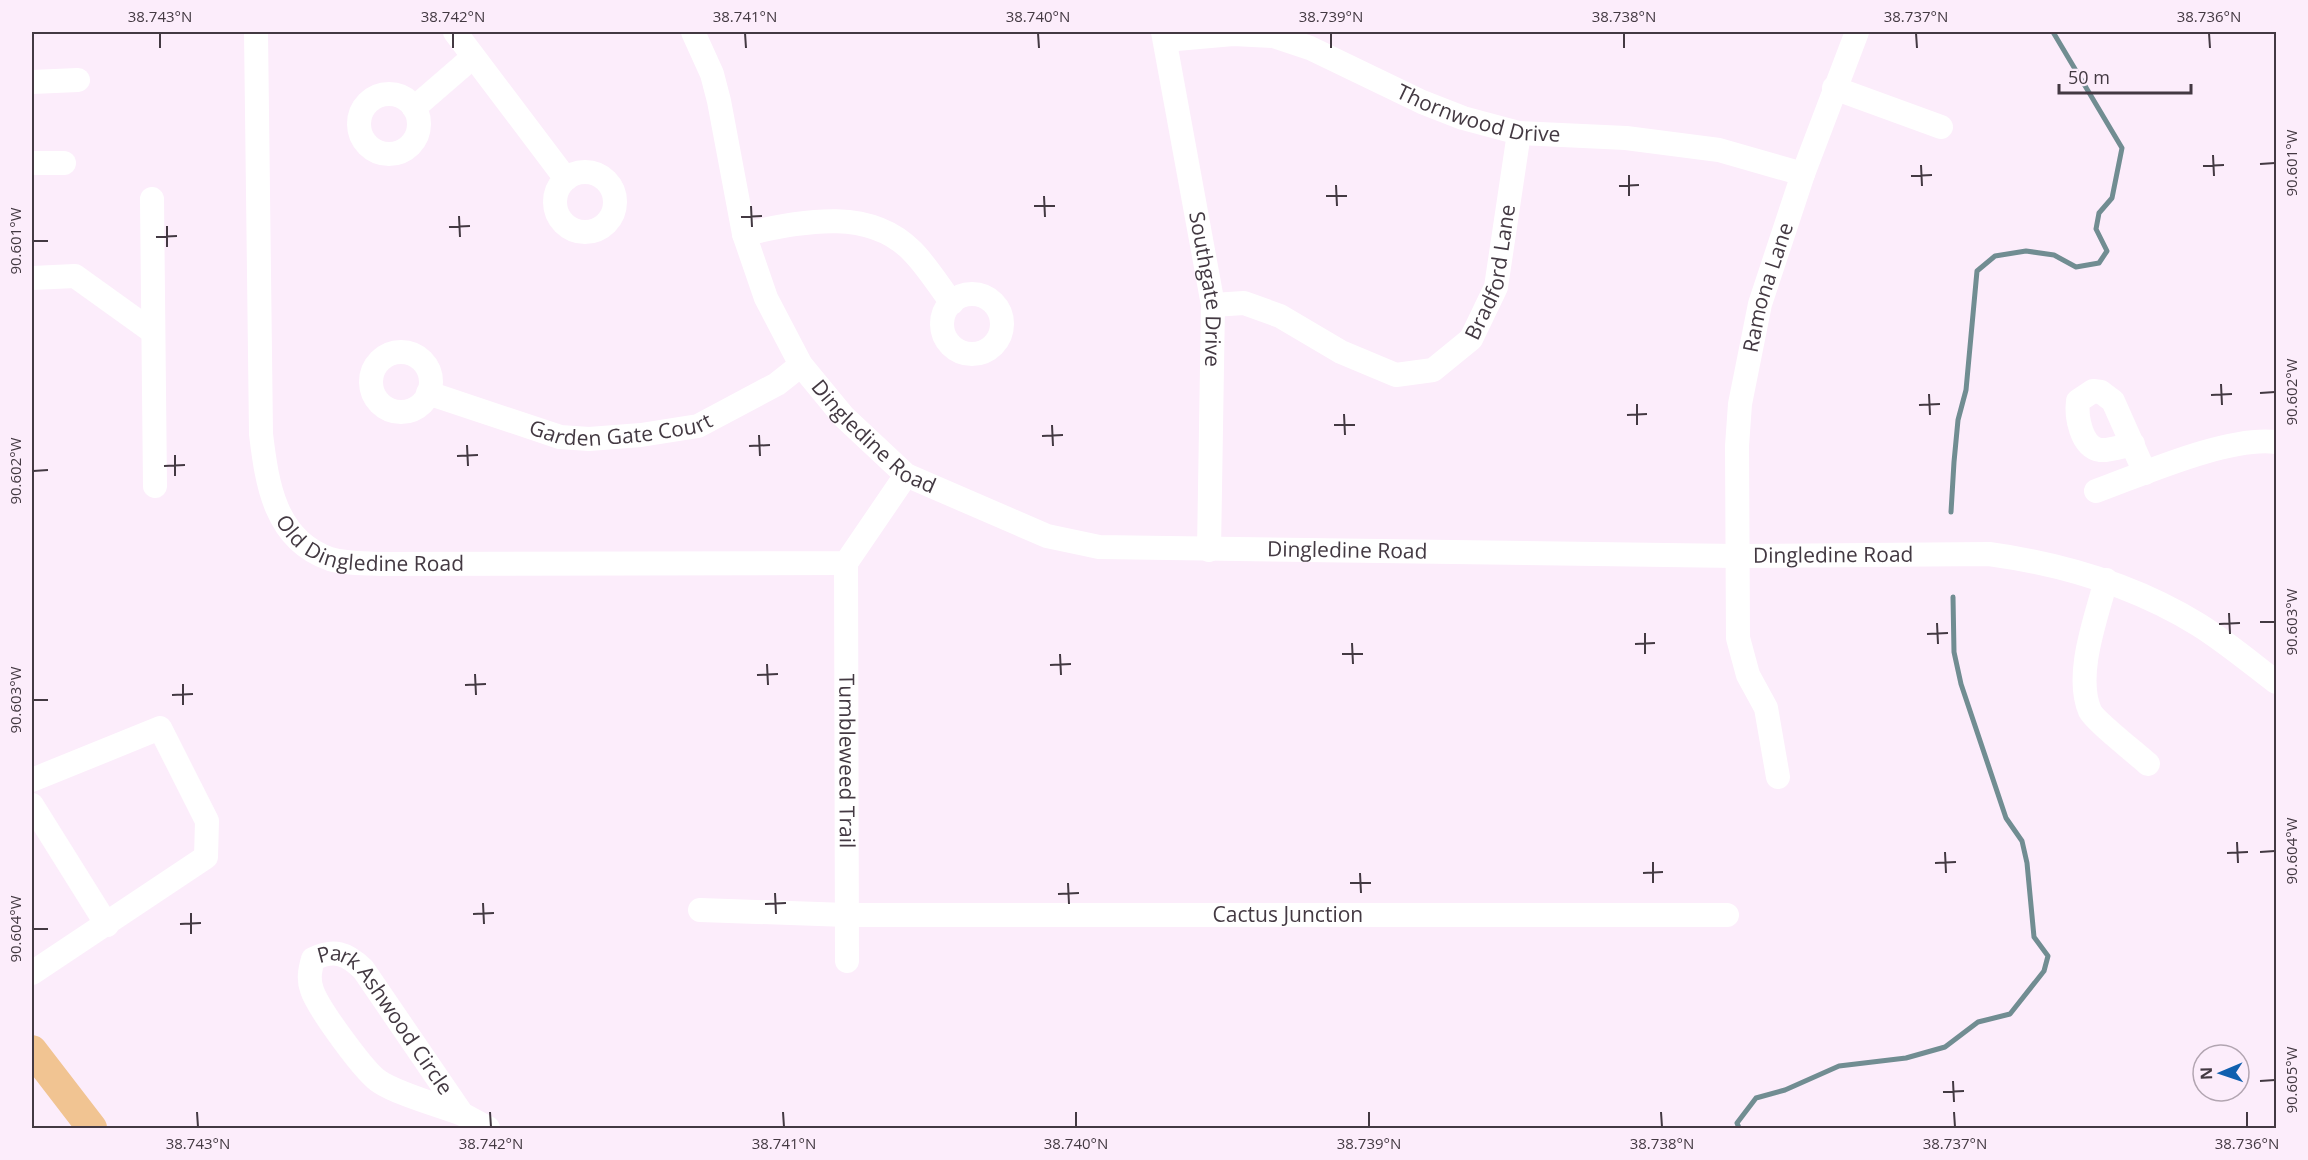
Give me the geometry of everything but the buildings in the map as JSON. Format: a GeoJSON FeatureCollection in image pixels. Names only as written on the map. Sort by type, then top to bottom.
{"type":"FeatureCollection","features":[{"type":"Feature","properties":{"kind":"main road"},"geometry":{"type":"LineString","coordinates":[[32,1050],[92,1128]]}},
{"type":"Feature","properties":{"kind":"street","name":"Old Dingledine Road"},"geometry":{"type":"LineString","coordinates":[[256,32],[261,434],[266,475],[281,518],[284,525],[298,539],[315,552],[331,559],[355,563],[846,563]]}},
{"type":"Feature","properties":{"kind":"street"},"geometry":{"type":"LineString","coordinates":[[455,32],[566,178]]}},
{"type":"Feature","properties":{"kind":"street","name":"Dingledine Road"},"geometry":{"type":"LineString","coordinates":[[693,32],[712,74],[719,101],[744,234],[766,298],[801,365],[843,416],[906,475],[1047,536],[1099,548],[1737,556],[1989,554],[2017,558],[2106,579],[2199,625],[2277,682]]}},
{"type":"Feature","properties":{"kind":"street","name":"Ramona Lane"},"geometry":{"type":"LineString","coordinates":[[1778,777],[1766,708],[1748,675],[1738,638],[1737,446],[1740,404],[1760,304],[1803,174],[1857,32]]}},
{"type":"Feature","properties":{"kind":"street","name":"Thornwood Drive"},"geometry":{"type":"LineString","coordinates":[[1164,36],[1233,34],[1274,36],[1310,48],[1422,102],[1463,118],[1520,133],[1626,138],[1719,150],[1803,174]]}},
{"type":"Feature","properties":{"kind":"street","name":"Southgate Drive"},"geometry":{"type":"LineString","coordinates":[[1164,36],[1213,305],[1209,550]]}},
{"type":"Feature","properties":{"kind":"street"},"geometry":{"type":"LineString","coordinates":[[414,108],[473,57]]}},
{"type":"Feature","properties":{"kind":"street"},"geometry":{"type":"LineString","coordinates":[[32,82],[78,80]]}},
{"type":"Feature","properties":{"kind":"street"},"geometry":{"type":"LineString","coordinates":[[1834,88],[1941,127]]}},
{"type":"Feature","properties":{"kind":"street","name":"Bradford Lane"},"geometry":{"type":"LineString","coordinates":[[1213,305],[1244,303],[1280,316],[1341,352],[1396,375],[1432,370],[1471,339],[1496,287],[1520,133]]}},
{"type":"Feature","properties":{"kind":"street"},"geometry":{"type":"LineString","coordinates":[[32,164],[64,163]]}},
{"type":"Feature","properties":{"kind":"street"},"geometry":{"type":"LineString","coordinates":[[152,199],[155,486]]}},
{"type":"Feature","properties":{"kind":"street"},"geometry":{"type":"LineString","coordinates":[[744,234],[814,220],[852,222],[888,233],[912,250],[951,303]]}},
{"type":"Feature","properties":{"kind":"street"},"geometry":{"type":"LineString","coordinates":[[32,278],[75,276],[153,332]]}},
{"type":"Feature","properties":{"kind":"street","name":"Garden Gate Court"},"geometry":{"type":"LineString","coordinates":[[428,393],[529,429],[560,436],[588,438],[641,435],[698,426],[751,400],[801,365]]}},
{"type":"Feature","properties":{"kind":"street"},"geometry":{"type":"LineString","coordinates":[[2096,491],[2145,473],[2241,444],[2277,442]]}},
{"type":"Feature","properties":{"kind":"street"},"geometry":{"type":"LineString","coordinates":[[2133,444],[2145,473]]}},
{"type":"Feature","properties":{"kind":"street"},"geometry":{"type":"LineString","coordinates":[[846,563],[906,475]]}},
{"type":"Feature","properties":{"kind":"street","name":"Tumbleweed Trail"},"geometry":{"type":"LineString","coordinates":[[846,563],[847,961]]}},
{"type":"Feature","properties":{"kind":"street"},"geometry":{"type":"LineString","coordinates":[[2106,579],[2086,657],[2087,690],[2091,712],[2148,764]]}},
{"type":"Feature","properties":{"kind":"street"},"geometry":{"type":"LineString","coordinates":[[32,780],[160,728],[207,821],[206,857],[32,973]]}},
{"type":"Feature","properties":{"kind":"street"},"geometry":{"type":"LineString","coordinates":[[32,805],[107,925]]}},
{"type":"Feature","properties":{"kind":"street","name":"Cactus Junction"},"geometry":{"type":"LineString","coordinates":[[700,910],[847,915],[1727,915]]}},
{"type":"Feature","properties":{"kind":"street","name":"Park Ashwood Circle"},"geometry":{"type":"LineString","coordinates":[[462,1114],[363,969],[351,958],[338,952],[324,954],[313,959],[309,974],[312,990],[318,1002],[359,1060],[380,1082],[462,1114],[488,1128]]}},
{"type":"Feature","properties":{"kind":"waterway"},"geometry":{"type":"LineString","coordinates":[[1951,512],[1958,420],[1966,390],[1977,271],[1995,256],[2026,251],[2054,255],[2076,267],[2099,263],[2107,251],[2096,229],[2099,213],[2112,198],[2122,148],[2053,32]]}},
{"type":"Feature","properties":{"kind":"waterway"},"geometry":{"type":"LineString","coordinates":[[1739,1128],[1737,1123],[1756,1098],[1785,1090],[1839,1066],[1906,1058],[1945,1047],[1978,1022],[2010,1014],[2044,971],[2048,956],[2034,937],[2027,863],[2022,841],[2006,818],[1961,684],[1954,652],[1953,597]]}}]}
